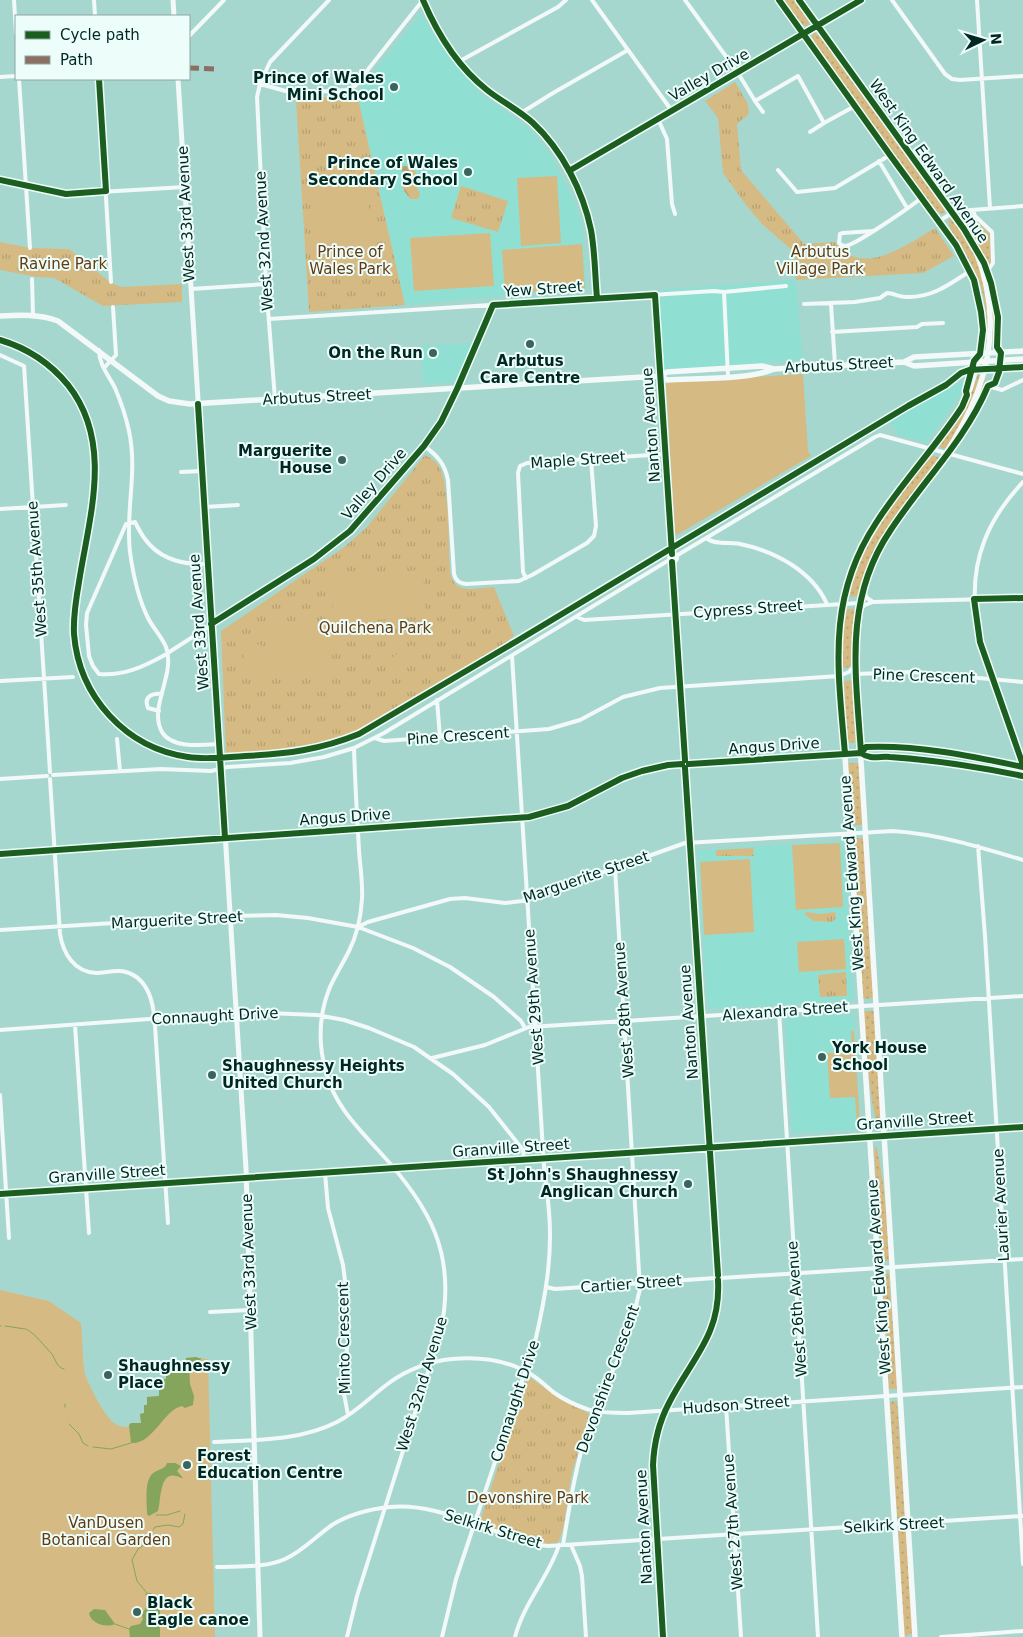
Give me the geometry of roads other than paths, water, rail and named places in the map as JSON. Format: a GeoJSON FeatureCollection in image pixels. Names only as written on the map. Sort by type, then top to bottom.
{"type":"FeatureCollection","features":[{"type":"Feature","properties":{"kind":"highway","name":"Granville Street"},"geometry":{"type":"LineString","coordinates":[[3,1193],[1023,1127]]}},
{"type":"Feature","properties":{"kind":"main road","name":"West King Edward Avenue"},"geometry":{"type":"LineString","coordinates":[[779,0],[956,245],[970,271],[978,292],[982,312],[983,330],[980,354],[970,389],[962,407],[876,522],[853,566],[842,604],[838,630],[839,676],[902,1637]]}},
{"type":"Feature","properties":{"kind":"main road","name":"West King Edward Avenue"},"geometry":{"type":"LineString","coordinates":[[799,0],[972,242],[987,272],[998,316],[998,339],[988,386],[972,418],[890,531],[876,555],[860,603],[856,626],[855,664],[915,1637]]}},
{"type":"Feature","properties":{"kind":"main road","name":"Arbutus Street"},"geometry":{"type":"LineString","coordinates":[[0,316],[33,315],[48,317],[58,321],[158,396],[169,401],[198,404],[661,376],[667,372],[728,368],[762,366],[774,369],[904,362],[914,357],[1023,351]]}},
{"type":"Feature","properties":{"kind":"main road","name":"Arbutus Street"},"geometry":{"type":"LineString","coordinates":[[904,362],[914,366],[1023,360]]}},
{"type":"Feature","properties":{"kind":"main road","name":"Arbutus Street"},"geometry":{"type":"LineString","coordinates":[[661,376],[668,380],[764,373],[774,369]]}},
{"type":"Feature","properties":{"kind":"street"},"geometry":{"type":"LineString","coordinates":[[14,0],[15,16]]}},
{"type":"Feature","properties":{"kind":"street"},"geometry":{"type":"LineString","coordinates":[[94,0],[95,15]]}},
{"type":"Feature","properties":{"kind":"street"},"geometry":{"type":"LineString","coordinates":[[173,0],[174,15]]}},
{"type":"Feature","properties":{"kind":"street"},"geometry":{"type":"LineString","coordinates":[[190,35],[224,0]]}},
{"type":"Feature","properties":{"kind":"street","name":"West 32nd Avenue"},"geometry":{"type":"LineString","coordinates":[[275,399],[266,284],[256,97],[270,62],[329,0]]}},
{"type":"Feature","properties":{"kind":"street"},"geometry":{"type":"LineString","coordinates":[[260,84],[293,93],[348,90],[355,86],[423,0],[442,38],[480,85],[521,113],[549,141],[569,171],[591,229],[597,298]]}},
{"type":"Feature","properties":{"kind":"street"},"geometry":{"type":"LineString","coordinates":[[460,61],[558,7],[566,0]]}},
{"type":"Feature","properties":{"kind":"street"},"geometry":{"type":"LineString","coordinates":[[592,0],[672,111]]}},
{"type":"Feature","properties":{"kind":"street"},"geometry":{"type":"LineString","coordinates":[[685,0],[738,73],[763,112]]}},
{"type":"Feature","properties":{"kind":"street","name":"Valley Drive"},"geometry":{"type":"LineString","coordinates":[[569,171],[861,0]]}},
{"type":"Feature","properties":{"kind":"street"},"geometry":{"type":"LineString","coordinates":[[892,0],[948,77],[956,80],[1023,76]]}},
{"type":"Feature","properties":{"kind":"street"},"geometry":{"type":"LineString","coordinates":[[977,0],[990,208]]}},
{"type":"Feature","properties":{"kind":"street"},"geometry":{"type":"LineString","coordinates":[[521,113],[628,50]]}},
{"type":"Feature","properties":{"kind":"street"},"geometry":{"type":"LineString","coordinates":[[0,77],[15,76]]}},
{"type":"Feature","properties":{"kind":"street"},"geometry":{"type":"LineString","coordinates":[[755,101],[798,76],[824,123]]}},
{"type":"Feature","properties":{"kind":"street"},"geometry":{"type":"LineString","coordinates":[[19,80],[30,248]]}},
{"type":"Feature","properties":{"kind":"street"},"geometry":{"type":"LineString","coordinates":[[99,80],[111,282]]}},
{"type":"Feature","properties":{"kind":"street","name":"West 33rd Avenue"},"geometry":{"type":"LineString","coordinates":[[178,80],[246,1178],[260,1637]]}},
{"type":"Feature","properties":{"kind":"street"},"geometry":{"type":"LineString","coordinates":[[810,132],[855,106]]}},
{"type":"Feature","properties":{"kind":"street"},"geometry":{"type":"LineString","coordinates":[[658,119],[666,134],[672,204],[675,214]]}},
{"type":"Feature","properties":{"kind":"street"},"geometry":{"type":"LineString","coordinates":[[778,170],[797,192],[826,190],[835,188],[890,155]]}},
{"type":"Feature","properties":{"kind":"street"},"geometry":{"type":"LineString","coordinates":[[879,161],[907,208]]}},
{"type":"Feature","properties":{"kind":"street"},"geometry":{"type":"LineString","coordinates":[[0,180],[66,194],[185,187]]}},
{"type":"Feature","properties":{"kind":"street"},"geometry":{"type":"LineString","coordinates":[[873,231],[843,233],[840,234],[839,242],[841,245],[847,246],[873,231],[921,198]]}},
{"type":"Feature","properties":{"kind":"street"},"geometry":{"type":"LineString","coordinates":[[940,221],[952,213],[1023,206]]}},
{"type":"Feature","properties":{"kind":"street"},"geometry":{"type":"LineString","coordinates":[[973,210],[975,216],[992,232],[993,263],[987,272]]}},
{"type":"Feature","properties":{"kind":"street"},"geometry":{"type":"LineString","coordinates":[[804,304],[827,302],[830,304],[880,298],[887,293],[906,297],[935,293],[970,271]]}},
{"type":"Feature","properties":{"kind":"street"},"geometry":{"type":"LineString","coordinates":[[32,279],[33,315]]}},
{"type":"Feature","properties":{"kind":"street"},"geometry":{"type":"LineString","coordinates":[[191,289],[266,284]]}},
{"type":"Feature","properties":{"kind":"street","name":"Yew Street"},"geometry":{"type":"LineString","coordinates":[[269,319],[714,291],[724,292],[786,286]]}},
{"type":"Feature","properties":{"kind":"street"},"geometry":{"type":"LineString","coordinates":[[724,292],[728,376]]}},
{"type":"Feature","properties":{"kind":"street","name":"Nanton Avenue"},"geometry":{"type":"LineString","coordinates":[[655,295],[674,555]]}},
{"type":"Feature","properties":{"kind":"street"},"geometry":{"type":"LineString","coordinates":[[830,304],[835,365]]}},
{"type":"Feature","properties":{"kind":"street","name":"Valley Drive"},"geometry":{"type":"LineString","coordinates":[[212,624],[337,542],[350,531],[424,446],[441,422],[493,305]]}},
{"type":"Feature","properties":{"kind":"street"},"geometry":{"type":"LineString","coordinates":[[104,368],[116,356],[112,307]]}},
{"type":"Feature","properties":{"kind":"street"},"geometry":{"type":"LineString","coordinates":[[832,332],[917,328],[922,324],[943,323]]}},
{"type":"Feature","properties":{"kind":"street"},"geometry":{"type":"LineString","coordinates":[[99,350],[99,359],[124,410],[132,449],[132,483],[128,523],[133,571],[148,617],[165,646],[167,654],[168,670],[159,711],[159,724],[165,736],[180,743],[219,744]]}},
{"type":"Feature","properties":{"kind":"street","name":"West 35th Avenue"},"geometry":{"type":"LineString","coordinates":[[0,355],[24,366],[62,944],[66,954],[84,971],[94,973],[125,972],[140,981],[148,990],[152,1000],[168,1223]]}},
{"type":"Feature","properties":{"kind":"street"},"geometry":{"type":"LineString","coordinates":[[988,386],[1002,390],[1023,380]]}},
{"type":"Feature","properties":{"kind":"street"},"geometry":{"type":"LineString","coordinates":[[375,738],[671,561],[669,556],[706,538],[875,437],[884,436],[1023,474]]}},
{"type":"Feature","properties":{"kind":"street"},"geometry":{"type":"LineString","coordinates":[[424,446],[436,454],[446,472],[454,574],[456,580],[460,583],[519,581],[587,543],[594,536],[596,526],[591,459]]}},
{"type":"Feature","properties":{"kind":"street","name":"Maple Street"},"geometry":{"type":"LineString","coordinates":[[526,578],[523,572],[518,473],[520,466],[527,462],[666,454]]}},
{"type":"Feature","properties":{"kind":"street"},"geometry":{"type":"LineString","coordinates":[[181,472],[202,471]]}},
{"type":"Feature","properties":{"kind":"street"},"geometry":{"type":"LineString","coordinates":[[1023,482],[1001,508],[982,550],[975,574],[974,599],[980,642],[1023,766]]}},
{"type":"Feature","properties":{"kind":"street"},"geometry":{"type":"LineString","coordinates":[[0,509],[66,505]]}},
{"type":"Feature","properties":{"kind":"street"},"geometry":{"type":"LineString","coordinates":[[204,507],[238,505]]}},
{"type":"Feature","properties":{"kind":"street"},"geometry":{"type":"LineString","coordinates":[[128,523],[135,522],[150,546],[168,559],[182,563],[208,564]]}},
{"type":"Feature","properties":{"kind":"street"},"geometry":{"type":"LineString","coordinates":[[128,523],[120,536],[87,613],[87,644],[93,666],[99,674],[118,673],[143,667],[167,654],[212,624]]}},
{"type":"Feature","properties":{"kind":"street"},"geometry":{"type":"LineString","coordinates":[[706,538],[711,541],[739,544],[760,549],[777,556],[793,565],[816,586],[826,604]]}},
{"type":"Feature","properties":{"kind":"street","name":"Nanton Avenue"},"geometry":{"type":"LineString","coordinates":[[663,1637],[652,1465],[656,1437],[666,1410],[708,1337],[717,1308],[718,1278],[676,614],[671,561]]}},
{"type":"Feature","properties":{"kind":"street"},"geometry":{"type":"LineString","coordinates":[[864,589],[867,598],[873,602]]}},
{"type":"Feature","properties":{"kind":"street"},"geometry":{"type":"LineString","coordinates":[[858,612],[865,605],[873,602],[1023,598]]}},
{"type":"Feature","properties":{"kind":"street","name":"Cypress Street"},"geometry":{"type":"LineString","coordinates":[[577,617],[584,620],[860,603]]}},
{"type":"Feature","properties":{"kind":"street","name":"West 29th Avenue"},"geometry":{"type":"LineString","coordinates":[[512,656],[544,1158]]}},
{"type":"Feature","properties":{"kind":"street","name":"Pine Crescent"},"geometry":{"type":"LineString","coordinates":[[0,779],[161,769],[211,770],[304,761],[354,748],[375,738],[384,740],[440,738],[549,729],[567,724],[623,697],[660,688],[680,685],[839,676],[849,672],[855,664]]}},
{"type":"Feature","properties":{"kind":"street","name":"Pine Crescent"},"geometry":{"type":"LineString","coordinates":[[856,674],[911,672],[1023,682]]}},
{"type":"Feature","properties":{"kind":"street"},"geometry":{"type":"LineString","coordinates":[[0,682],[73,677]]}},
{"type":"Feature","properties":{"kind":"street"},"geometry":{"type":"LineString","coordinates":[[159,711],[148,708],[146,704],[150,695],[154,693],[162,694]]}},
{"type":"Feature","properties":{"kind":"street"},"geometry":{"type":"LineString","coordinates":[[437,700],[440,738]]}},
{"type":"Feature","properties":{"kind":"street"},"geometry":{"type":"LineString","coordinates":[[117,739],[120,771]]}},
{"type":"Feature","properties":{"kind":"street","name":"Angus Drive"},"geometry":{"type":"LineString","coordinates":[[861,753],[866,747],[916,747],[1023,766]]}},
{"type":"Feature","properties":{"kind":"street","name":"West 32nd Avenue"},"geometry":{"type":"LineString","coordinates":[[347,1637],[357,1596],[384,1508],[440,1334],[445,1309],[445,1279],[442,1251],[427,1212],[394,1168],[349,1118],[334,1092],[326,1074],[323,1060],[321,1044],[322,1016],[330,988],[350,950],[358,928],[362,899],[354,748]]}},
{"type":"Feature","properties":{"kind":"street","name":"Angus Drive"},"geometry":{"type":"LineString","coordinates":[[0,854],[522,818],[568,806],[622,778],[668,765],[861,753],[867,757],[940,761],[1023,776]]}},
{"type":"Feature","properties":{"kind":"street","name":"Marguerite Street"},"geometry":{"type":"LineString","coordinates":[[0,930],[276,915],[308,918],[358,928],[368,922],[450,899],[465,898],[505,903],[528,898],[673,846],[690,842],[866,832],[921,833],[978,846],[1023,860]]}},
{"type":"Feature","properties":{"kind":"street","name":"Laurier Avenue"},"geometry":{"type":"LineString","coordinates":[[978,846],[1012,1388],[1022,1517],[1023,1564]]}},
{"type":"Feature","properties":{"kind":"street","name":"West 28th Avenue"},"geometry":{"type":"LineString","coordinates":[[615,868],[633,1152]]}},
{"type":"Feature","properties":{"kind":"street"},"geometry":{"type":"LineString","coordinates":[[358,928],[413,948],[450,967],[494,997],[521,1021],[525,1028]]}},
{"type":"Feature","properties":{"kind":"street","name":"Alexandra Street"},"geometry":{"type":"LineString","coordinates":[[432,1058],[485,1045],[525,1028],[536,1026],[1023,996]]}},
{"type":"Feature","properties":{"kind":"street","name":"West 26th Avenue"},"geometry":{"type":"LineString","coordinates":[[779,1011],[818,1637]]}},
{"type":"Feature","properties":{"kind":"street","name":"Connaught Drive"},"geometry":{"type":"LineString","coordinates":[[0,1030],[236,1013],[281,1012],[322,1016],[369,1028],[414,1047],[432,1058],[453,1074],[489,1107],[523,1150],[524,1160]]}},
{"type":"Feature","properties":{"kind":"street"},"geometry":{"type":"LineString","coordinates":[[75,1024],[89,1233]]}},
{"type":"Feature","properties":{"kind":"street"},"geometry":{"type":"LineString","coordinates":[[0,1095],[3,1193],[9,1238]]}},
{"type":"Feature","properties":{"kind":"street","name":"Devonshire Crescent"},"geometry":{"type":"LineString","coordinates":[[515,1637],[528,1603],[561,1545],[576,1467],[594,1411],[620,1355],[632,1323],[641,1283],[633,1152]]}},
{"type":"Feature","properties":{"kind":"street","name":"Connaught Drive"},"geometry":{"type":"LineString","coordinates":[[442,1637],[456,1579],[535,1342],[546,1288],[550,1235],[544,1158]]}},
{"type":"Feature","properties":{"kind":"street","name":"Minto Crescent"},"geometry":{"type":"LineString","coordinates":[[325,1172],[328,1208],[346,1289],[348,1338],[344,1394],[348,1416]]}},
{"type":"Feature","properties":{"kind":"street","name":"Cartier Street"},"geometry":{"type":"LineString","coordinates":[[546,1288],[555,1289],[1023,1259]]}},
{"type":"Feature","properties":{"kind":"street"},"geometry":{"type":"LineString","coordinates":[[210,1312],[250,1310]]}},
{"type":"Feature","properties":{"kind":"street","name":"Hudson Street"},"geometry":{"type":"LineString","coordinates":[[214,1442],[254,1440],[304,1434],[323,1429],[348,1416],[402,1374],[450,1359],[493,1360],[519,1368],[562,1398],[594,1411],[628,1413],[1023,1387]]}},
{"type":"Feature","properties":{"kind":"street","name":"West 27th Avenue"},"geometry":{"type":"LineString","coordinates":[[726,1406],[741,1637]]}},
{"type":"Feature","properties":{"kind":"street","name":"Selkirk Street"},"geometry":{"type":"LineString","coordinates":[[217,1567],[258,1565],[285,1559],[306,1546],[333,1525],[363,1512],[384,1508],[420,1508],[539,1545],[571,1545],[1022,1517]]}},
{"type":"Feature","properties":{"kind":"street"},"geometry":{"type":"LineString","coordinates":[[571,1545],[582,1576],[586,1637]]}},
{"type":"Feature","properties":{"kind":"street"},"geometry":{"type":"LineString","coordinates":[[941,1637],[1023,1631]]}},
{"type":"Feature","properties":{"kind":"waterway"},"geometry":{"type":"LineString","coordinates":[[5,1326],[25,1329]]}},
{"type":"Feature","properties":{"kind":"waterway"},"geometry":{"type":"LineString","coordinates":[[26,1329],[34,1334],[52,1354],[58,1365],[64,1369]]}},
{"type":"Feature","properties":{"kind":"waterway"},"geometry":{"type":"LineString","coordinates":[[69,1424],[79,1434],[83,1443],[88,1446]]}},
{"type":"Feature","properties":{"kind":"waterway"},"geometry":{"type":"LineString","coordinates":[[93,1447],[111,1449],[131,1443]]}},
{"type":"Feature","properties":{"kind":"waterway"},"geometry":{"type":"LineString","coordinates":[[156,1515],[167,1515],[180,1511]]}},
{"type":"Feature","properties":{"kind":"waterway"},"geometry":{"type":"LineString","coordinates":[[153,1530],[155,1527],[168,1525],[179,1527],[183,1524],[185,1514]]}},
{"type":"Feature","properties":{"kind":"waterway"},"geometry":{"type":"LineString","coordinates":[[147,1593],[137,1581],[132,1560],[138,1549],[149,1541]]}},
{"type":"Feature","properties":{"kind":"waterway"},"geometry":{"type":"LineString","coordinates":[[115,1624],[129,1629]]}},
{"type":"Feature","properties":{"kind":"place","name":"Prince of Wales Mini School"},"geometry":{"type":"Point","coordinates":[394,87]}},
{"type":"Feature","properties":{"kind":"place","name":"Prince of Wales Secondary School"},"geometry":{"type":"Point","coordinates":[468,172]}},
{"type":"Feature","properties":{"kind":"place","name":"Arbutus Care Centre"},"geometry":{"type":"Point","coordinates":[530,344]}},
{"type":"Feature","properties":{"kind":"place","name":"On the Run"},"geometry":{"type":"Point","coordinates":[433,353]}},
{"type":"Feature","properties":{"kind":"place","name":"Marguerite House"},"geometry":{"type":"Point","coordinates":[342,460]}},
{"type":"Feature","properties":{"kind":"place","name":"York House School"},"geometry":{"type":"Point","coordinates":[822,1057]}},
{"type":"Feature","properties":{"kind":"place","name":"Shaughnessy Heights United Church"},"geometry":{"type":"Point","coordinates":[212,1075]}},
{"type":"Feature","properties":{"kind":"place","name":"St John's Shaughnessy Anglican Church"},"geometry":{"type":"Point","coordinates":[688,1184]}},
{"type":"Feature","properties":{"kind":"place","name":"Shaughnessy Place"},"geometry":{"type":"Point","coordinates":[108,1375]}},
{"type":"Feature","properties":{"kind":"place","name":"Forest Education Centre"},"geometry":{"type":"Point","coordinates":[187,1465]}},
{"type":"Feature","properties":{"kind":"place","name":"Black Eagle canoe"},"geometry":{"type":"Point","coordinates":[137,1612]}},
{"type":"Feature","properties":{"kind":"park label","name":"Prince of Wales Park"},"geometry":{"type":"Point","coordinates":[350,260]}},
{"type":"Feature","properties":{"kind":"park label","name":"Arbutus Village Park"},"geometry":{"type":"Point","coordinates":[820,260]}},
{"type":"Feature","properties":{"kind":"park label","name":"Ravine Park"},"geometry":{"type":"Point","coordinates":[63,264]}},
{"type":"Feature","properties":{"kind":"park label","name":"Quilchena Park"},"geometry":{"type":"Point","coordinates":[375,628]}},
{"type":"Feature","properties":{"kind":"park label","name":"Devonshire Park"},"geometry":{"type":"Point","coordinates":[528,1498]}},
{"type":"Feature","properties":{"kind":"park label","name":"VanDusen Botanical Garden"},"geometry":{"type":"Point","coordinates":[106,1532]}}]}
